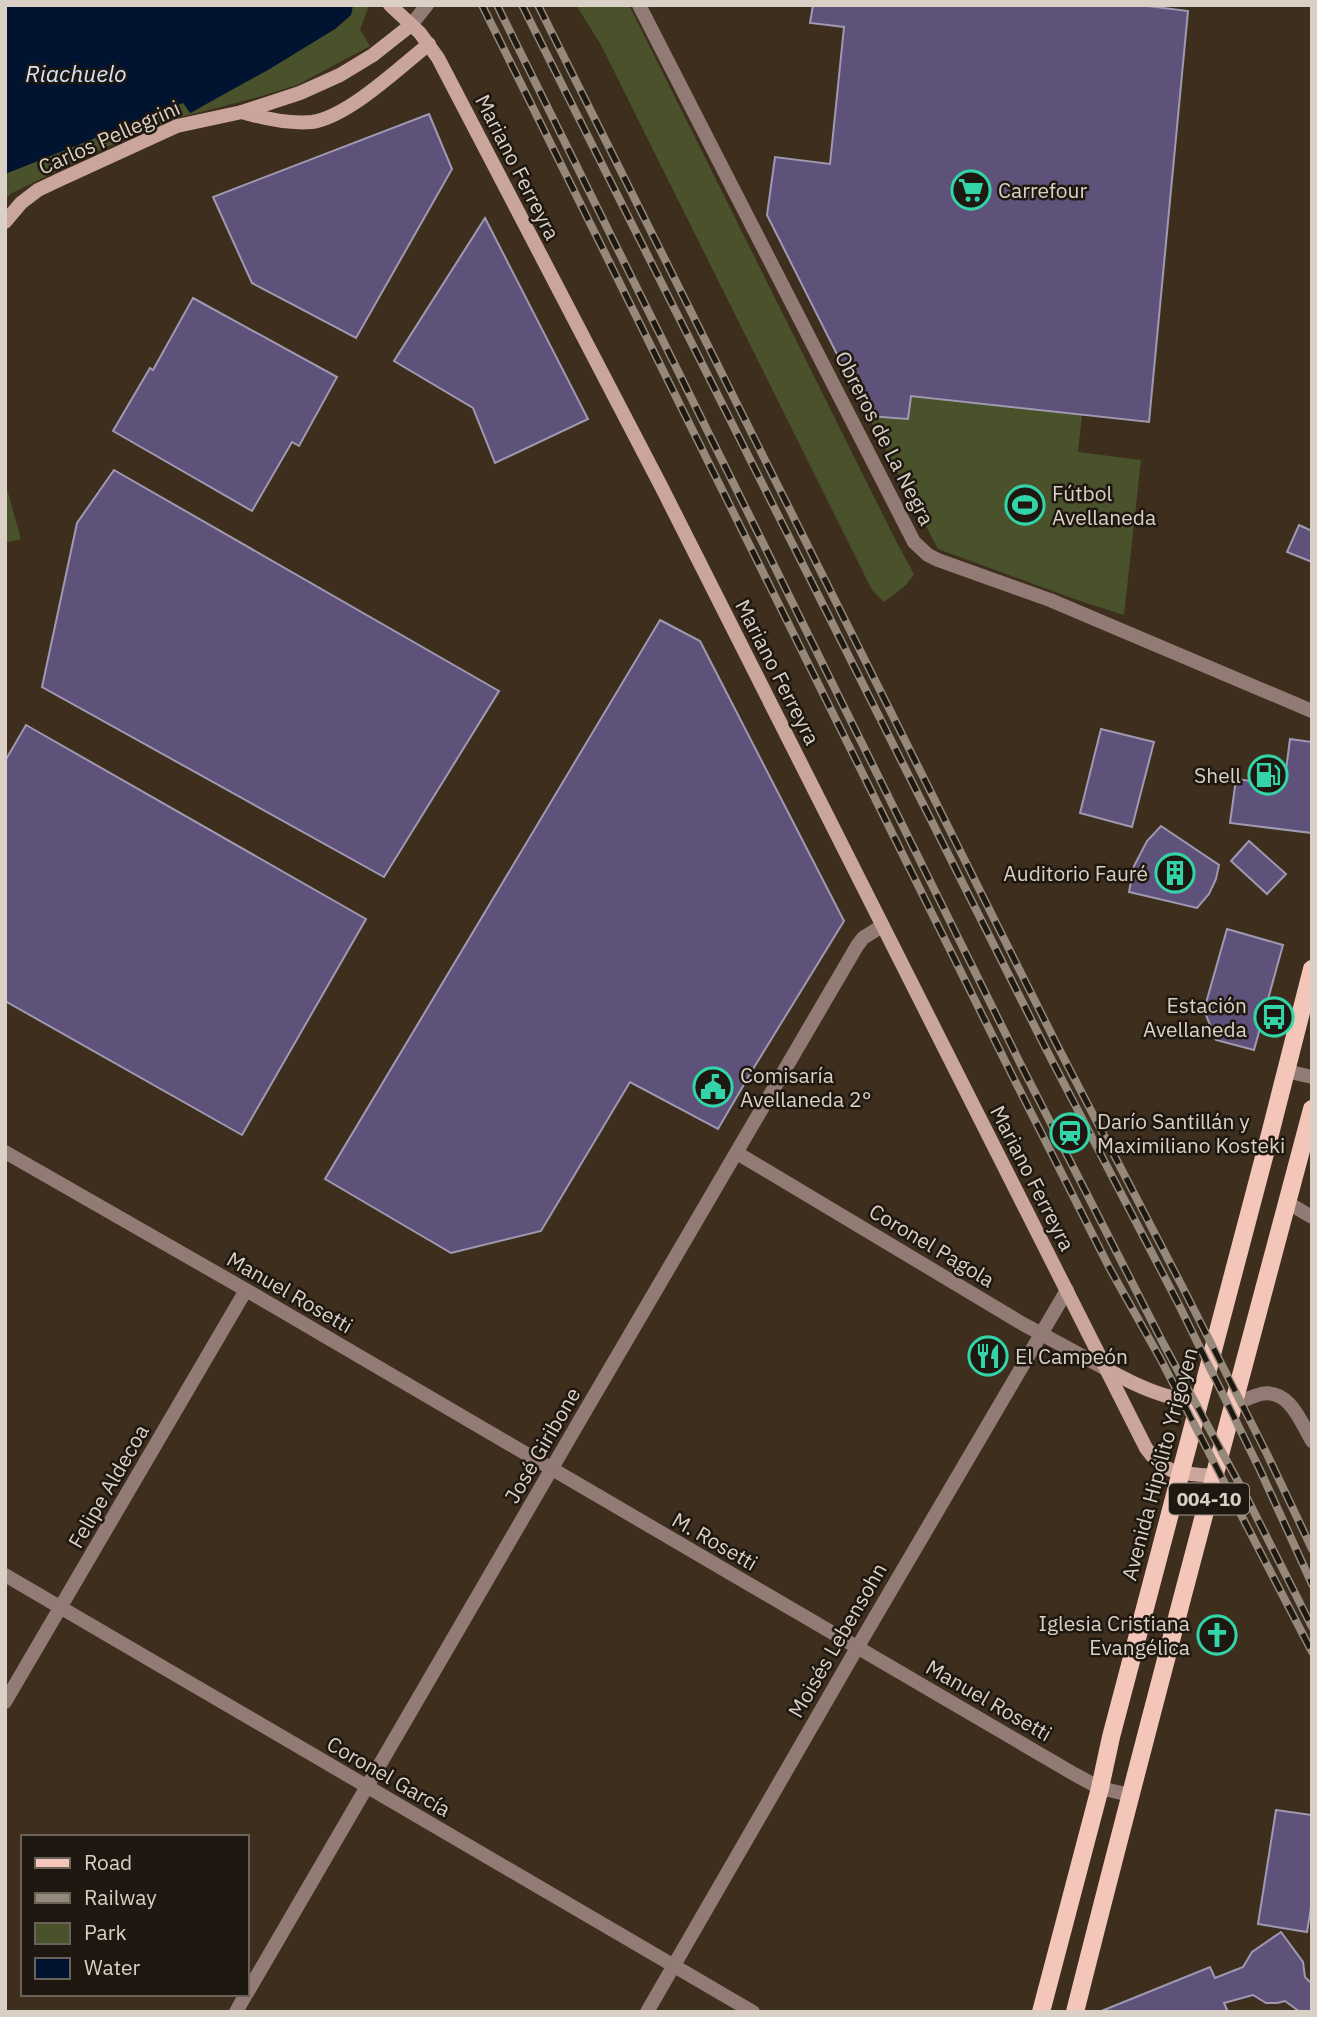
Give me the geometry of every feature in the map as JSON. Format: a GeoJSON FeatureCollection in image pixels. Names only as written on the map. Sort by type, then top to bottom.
{"type":"FeatureCollection","features":[{"type":"Feature","properties":{"kind":"main road","name":"Avenida Hipólito Yrigoyen"},"geometry":{"type":"LineString","coordinates":[[1041,2012],[1312,969]]}},
{"type":"Feature","properties":{"kind":"main road","name":"004-10"},"geometry":{"type":"LineString","coordinates":[[1075,2012],[1312,1109]]}},
{"type":"Feature","properties":{"kind":"street","name":"Mariano Ferreyra"},"geometry":{"type":"LineString","coordinates":[[390,5],[429,44],[439,58],[661,486],[1146,1447],[1155,1461],[1169,1470],[1180,1474],[1216,1476]]}},
{"type":"Feature","properties":{"kind":"street","name":"Carlos Pellegrini"},"geometry":{"type":"LineString","coordinates":[[5,222],[21,203],[38,190],[144,140],[177,126],[242,112],[300,93],[340,75],[373,55],[411,25],[427,5]]}},
{"type":"Feature","properties":{"kind":"street","name":"Obreros de La Negra"},"geometry":{"type":"LineString","coordinates":[[639,5],[914,542],[938,560],[1049,600],[1312,710]]}},
{"type":"Feature","properties":{"kind":"street","name":"Carlos Pellegrini"},"geometry":{"type":"LineString","coordinates":[[242,112],[265,120],[290,123],[314,121],[330,116],[347,107],[429,44]]}},
{"type":"Feature","properties":{"kind":"street"},"geometry":{"type":"LineString","coordinates":[[300,93],[296,108],[300,115],[314,121]]}},
{"type":"Feature","properties":{"kind":"street","name":"José Giribone"},"geometry":{"type":"LineString","coordinates":[[248,1991],[857,946],[863,938],[882,926]]}},
{"type":"Feature","properties":{"kind":"street"},"geometry":{"type":"LineString","coordinates":[[1286,1072],[1312,1077]]}},
{"type":"Feature","properties":{"kind":"street","name":"Manuel Rosetti"},"geometry":{"type":"LineString","coordinates":[[5,1152],[552,1470]]}},
{"type":"Feature","properties":{"kind":"street","name":"Coronel Pagola"},"geometry":{"type":"LineString","coordinates":[[737,1153],[1040,1334],[1108,1370]]}},
{"type":"Feature","properties":{"kind":"street"},"geometry":{"type":"LineString","coordinates":[[1288,1203],[1312,1217]]}},
{"type":"Feature","properties":{"kind":"street","name":"Felipe Aldecoa"},"geometry":{"type":"LineString","coordinates":[[5,1702],[246,1290]]}},
{"type":"Feature","properties":{"kind":"street","name":"Moisés Lebensohn"},"geometry":{"type":"LineString","coordinates":[[647,2012],[1067,1290]]}},
{"type":"Feature","properties":{"kind":"street"},"geometry":{"type":"LineString","coordinates":[[1108,1370],[1153,1393],[1198,1402]]}},
{"type":"Feature","properties":{"kind":"street"},"geometry":{"type":"LineString","coordinates":[[1234,1404],[1262,1394],[1281,1397],[1288,1402],[1312,1441]]}},
{"type":"Feature","properties":{"kind":"street","name":"M. Rosetti"},"geometry":{"type":"LineString","coordinates":[[552,1470],[857,1648]]}},
{"type":"Feature","properties":{"kind":"street","name":"Coronel García"},"geometry":{"type":"LineString","coordinates":[[5,1575],[753,2012]]}},
{"type":"Feature","properties":{"kind":"street","name":"Manuel Rosetti"},"geometry":{"type":"LineString","coordinates":[[857,1648],[1100,1788]]}},
{"type":"Feature","properties":{"kind":"street"},"geometry":{"type":"LineString","coordinates":[[1100,1788],[1130,1795]]}},
{"type":"Feature","properties":{"kind":"street","name":"José Giribone"},"geometry":{"type":"LineString","coordinates":[[236,2012],[245,1996]]}},
{"type":"Feature","properties":{"kind":"green space"},"geometry":{"type":"Polygon","coordinates":[[[353,5],[369,5],[360,30],[370,46],[297,85],[181,117],[106,147],[12,193],[5,199],[5,174],[184,102],[191,113],[335,29],[351,15],[353,5]]]}},
{"type":"Feature","properties":{"kind":"green space"},"geometry":{"type":"Polygon","coordinates":[[[576,5],[629,5],[914,574],[906,585],[884,602],[872,590],[601,45],[576,5]]]}},
{"type":"Feature","properties":{"kind":"green space","name":"Fútbol Avellaneda"},"geometry":{"type":"Polygon","coordinates":[[[911,396],[1082,415],[1078,452],[1141,460],[1124,615],[938,549],[868,416],[911,396]]]}},
{"type":"Feature","properties":{"kind":"green space"},"geometry":{"type":"Polygon","coordinates":[[[5,482],[21,539],[5,543],[5,482]]]}},
{"type":"Feature","properties":{"kind":"water","name":"Riachuelo"},"geometry":{"type":"Polygon","coordinates":[[[5,5],[353,5],[351,15],[335,29],[190,113],[183,103],[5,174],[5,5]]]}},
{"type":"Feature","properties":{"kind":"building","name":"Carrefour"},"geometry":{"type":"Polygon","coordinates":[[[813,5],[1140,5],[1188,11],[1149,422],[911,396],[908,419],[868,416],[767,215],[775,157],[830,164],[844,27],[810,23],[813,5]]]}},
{"type":"Feature","properties":{"kind":"building"},"geometry":{"type":"Polygon","coordinates":[[[429,114],[452,169],[356,338],[252,283],[213,197],[429,114]]]}},
{"type":"Feature","properties":{"kind":"building"},"geometry":{"type":"Polygon","coordinates":[[[485,218],[588,419],[495,463],[473,408],[394,361],[485,218]]]}},
{"type":"Feature","properties":{"kind":"building"},"geometry":{"type":"Polygon","coordinates":[[[193,298],[337,377],[299,446],[292,442],[252,511],[113,431],[150,368],[153,370],[193,298]]]}},
{"type":"Feature","properties":{"kind":"building"},"geometry":{"type":"Polygon","coordinates":[[[114,470],[499,691],[384,877],[42,687],[77,523],[114,470]]]}},
{"type":"Feature","properties":{"kind":"building"},"geometry":{"type":"Polygon","coordinates":[[[1299,525],[1312,531],[1312,562],[1287,552],[1299,525]]]}},
{"type":"Feature","properties":{"kind":"building"},"geometry":{"type":"Polygon","coordinates":[[[660,620],[700,641],[844,921],[718,1129],[630,1082],[541,1231],[451,1253],[325,1179],[660,620]]]}},
{"type":"Feature","properties":{"kind":"building"},"geometry":{"type":"Polygon","coordinates":[[[26,725],[366,919],[242,1135],[5,1001],[5,761],[26,725]]]}},
{"type":"Feature","properties":{"kind":"building"},"geometry":{"type":"Polygon","coordinates":[[[1101,729],[1154,742],[1132,827],[1080,813],[1101,729]]]}},
{"type":"Feature","properties":{"kind":"building"},"geometry":{"type":"Polygon","coordinates":[[[1290,739],[1312,742],[1312,833],[1230,823],[1236,779],[1284,785],[1290,739]]]}},
{"type":"Feature","properties":{"kind":"building","name":"Auditorio Fauré"},"geometry":{"type":"Polygon","coordinates":[[[1161,826],[1219,865],[1209,894],[1197,908],[1129,892],[1134,866],[1147,841],[1161,826]]]}},
{"type":"Feature","properties":{"kind":"building"},"geometry":{"type":"Polygon","coordinates":[[[1249,841],[1286,874],[1267,894],[1231,861],[1249,841]]]}},
{"type":"Feature","properties":{"kind":"building"},"geometry":{"type":"Polygon","coordinates":[[[1227,929],[1283,945],[1254,1050],[1216,1040],[1204,1010],[1227,929]]]}},
{"type":"Feature","properties":{"kind":"building"},"geometry":{"type":"Polygon","coordinates":[[[1276,1810],[1312,1815],[1312,1901],[1307,1932],[1258,1924],[1276,1810]]]}},
{"type":"Feature","properties":{"kind":"building"},"geometry":{"type":"Polygon","coordinates":[[[1281,1932],[1303,1962],[1305,1977],[1312,1984],[1312,2012],[1300,2012],[1285,2001],[1266,2003],[1253,1995],[1224,2003],[1228,2012],[1099,2012],[1210,1967],[1215,1978],[1243,1967],[1252,1952],[1281,1932]]]}},
{"type":"Feature","properties":{"kind":"railway"},"geometry":{"type":"LineString","coordinates":[[482,5],[1007,1065],[1110,1269],[1160,1358],[1312,1652]]}},
{"type":"Feature","properties":{"kind":"railway"},"geometry":{"type":"LineString","coordinates":[[497,5],[1020,1063],[1312,1627]]}},
{"type":"Feature","properties":{"kind":"railway"},"geometry":{"type":"LineString","coordinates":[[522,5],[1046,1049],[1178,1303],[1260,1470],[1312,1584]]}},
{"type":"Feature","properties":{"kind":"railway"},"geometry":{"type":"LineString","coordinates":[[538,5],[1057,1045],[1267,1454],[1312,1549]]}},
{"type":"Feature","properties":{"kind":"place","name":"Carrefour"},"geometry":{"type":"Point","coordinates":[971,190]}},
{"type":"Feature","properties":{"kind":"place","name":"Fútbol Avellaneda"},"geometry":{"type":"Point","coordinates":[1025,505]}},
{"type":"Feature","properties":{"kind":"place","name":"Shell"},"geometry":{"type":"Point","coordinates":[1268,775]}},
{"type":"Feature","properties":{"kind":"place","name":"Auditorio Fauré"},"geometry":{"type":"Point","coordinates":[1175,873]}},
{"type":"Feature","properties":{"kind":"place","name":"Estación Avellaneda"},"geometry":{"type":"Point","coordinates":[1274,1017]}},
{"type":"Feature","properties":{"kind":"place","name":"Comisaría Avellaneda 2°"},"geometry":{"type":"Point","coordinates":[713,1087]}},
{"type":"Feature","properties":{"kind":"place","name":"Darío Santillán y Maximiliano Kosteki"},"geometry":{"type":"Point","coordinates":[1070,1133]}},
{"type":"Feature","properties":{"kind":"place","name":"El Campeón"},"geometry":{"type":"Point","coordinates":[988,1356]}},
{"type":"Feature","properties":{"kind":"place","name":"Iglesia Cristiana Evangélica"},"geometry":{"type":"Point","coordinates":[1217,1635]}}]}
